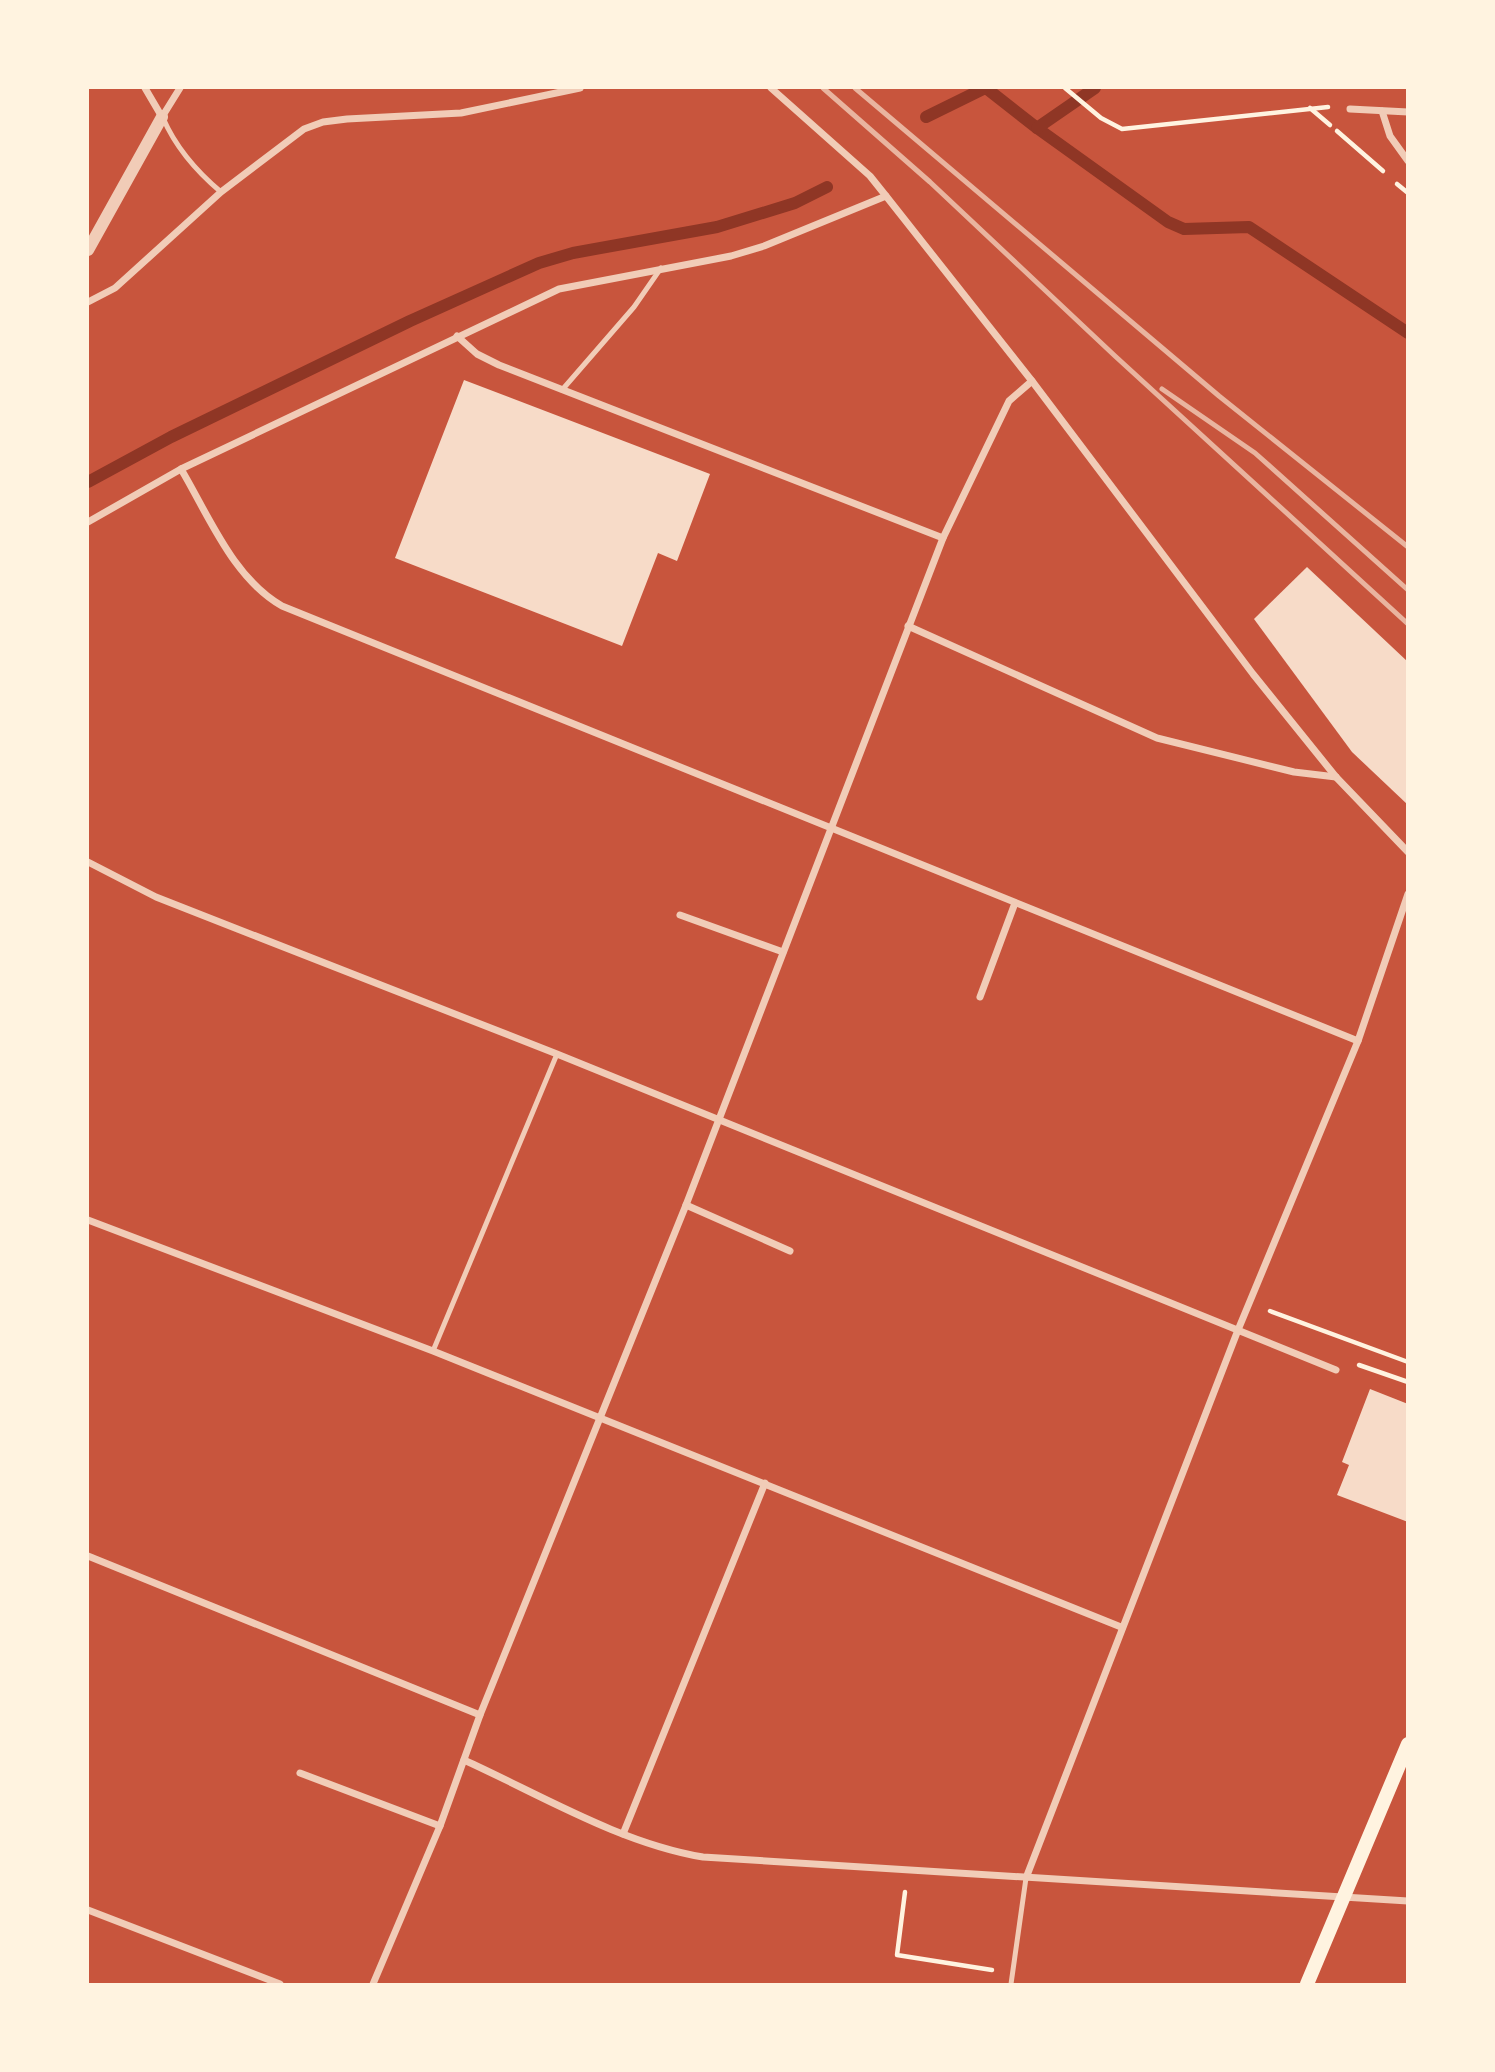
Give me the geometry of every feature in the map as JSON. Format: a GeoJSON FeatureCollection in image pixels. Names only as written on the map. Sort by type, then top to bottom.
{"type":"FeatureCollection","features":[{"type":"Feature","properties":{"kind":"main road"},"geometry":{"type":"LineString","coordinates":[[1307,1984],[1408,1744]]}},
{"type":"Feature","properties":{"kind":"street"},"geometry":{"type":"LineString","coordinates":[[145,88],[162,117]]}},
{"type":"Feature","properties":{"kind":"street"},"geometry":{"type":"LineString","coordinates":[[88,250],[180,88]]}},
{"type":"Feature","properties":{"kind":"street"},"geometry":{"type":"LineString","coordinates":[[88,302],[115,288],[221,192],[281,144],[323,122],[461,113],[580,88]]}},
{"type":"Feature","properties":{"kind":"street"},"geometry":{"type":"LineString","coordinates":[[771,88],[870,176],[887,195],[1032,381],[1253,674],[1336,777],[1408,852]]}},
{"type":"Feature","properties":{"kind":"street"},"geometry":{"type":"LineString","coordinates":[[1350,108],[1408,112]]}},
{"type":"Feature","properties":{"kind":"street"},"geometry":{"type":"LineString","coordinates":[[1382,111],[1390,136],[1408,161]]}},
{"type":"Feature","properties":{"kind":"street"},"geometry":{"type":"LineString","coordinates":[[88,522],[181,469],[559,289],[731,256],[764,246],[887,195]]}},
{"type":"Feature","properties":{"kind":"street"},"geometry":{"type":"LineString","coordinates":[[457,336],[477,354],[562,390],[943,538]]}},
{"type":"Feature","properties":{"kind":"street"},"geometry":{"type":"LineString","coordinates":[[373,1984],[440,1826],[480,1715],[686,1205],[943,538],[1009,401],[1032,381]]}},
{"type":"Feature","properties":{"kind":"street"},"geometry":{"type":"LineString","coordinates":[[181,469],[245,576],[263,596],[282,606],[1358,1041]]}},
{"type":"Feature","properties":{"kind":"street"},"geometry":{"type":"LineString","coordinates":[[908,626],[1157,737],[1294,772],[1336,777]]}},
{"type":"Feature","properties":{"kind":"street"},"geometry":{"type":"LineString","coordinates":[[88,862],[156,897],[557,1054],[1336,1370]]}},
{"type":"Feature","properties":{"kind":"street"},"geometry":{"type":"LineString","coordinates":[[1026,1878],[1238,1330],[1358,1041],[1408,894]]}},
{"type":"Feature","properties":{"kind":"street"},"geometry":{"type":"LineString","coordinates":[[980,997],[1016,903]]}},
{"type":"Feature","properties":{"kind":"street"},"geometry":{"type":"LineString","coordinates":[[680,915],[783,952]]}},
{"type":"Feature","properties":{"kind":"street"},"geometry":{"type":"LineString","coordinates":[[686,1205],[790,1251]]}},
{"type":"Feature","properties":{"kind":"street"},"geometry":{"type":"LineString","coordinates":[[88,1220],[433,1351],[598,1420],[765,1483],[1121,1627]]}},
{"type":"Feature","properties":{"kind":"street"},"geometry":{"type":"LineString","coordinates":[[623,1834],[765,1483]]}},
{"type":"Feature","properties":{"kind":"street"},"geometry":{"type":"LineString","coordinates":[[88,1556],[480,1715]]}},
{"type":"Feature","properties":{"kind":"street"},"geometry":{"type":"LineString","coordinates":[[464,1759],[623,1834],[670,1851],[704,1857],[1408,1901]]}},
{"type":"Feature","properties":{"kind":"street"},"geometry":{"type":"LineString","coordinates":[[300,1773],[440,1826]]}},
{"type":"Feature","properties":{"kind":"street"},"geometry":{"type":"LineString","coordinates":[[88,1913],[280,1984]]}},
{"type":"Feature","properties":{"kind":"lane"},"geometry":{"type":"LineString","coordinates":[[162,117],[179,147],[200,174],[221,192]]}},
{"type":"Feature","properties":{"kind":"lane"},"geometry":{"type":"LineString","coordinates":[[562,390],[641,299],[661,268]]}},
{"type":"Feature","properties":{"kind":"lane"},"geometry":{"type":"LineString","coordinates":[[433,1351],[557,1054]]}},
{"type":"Feature","properties":{"kind":"lane"},"geometry":{"type":"LineString","coordinates":[[1011,1984],[1026,1878]]}},
{"type":"Feature","properties":{"kind":"path"},"geometry":{"type":"LineString","coordinates":[[1065,88],[1101,118],[1122,129],[1310,108],[1350,108]]}},
{"type":"Feature","properties":{"kind":"path"},"geometry":{"type":"LineString","coordinates":[[1310,108],[1408,193]]}},
{"type":"Feature","properties":{"kind":"path"},"geometry":{"type":"LineString","coordinates":[[1250,1302],[1408,1362]]}},
{"type":"Feature","properties":{"kind":"path"},"geometry":{"type":"LineString","coordinates":[[1336,1370],[1354,1363],[1408,1382]]}},
{"type":"Feature","properties":{"kind":"path"},"geometry":{"type":"LineString","coordinates":[[908,1871],[897,1955],[1013,1973]]}},
{"type":"Feature","properties":{"kind":"building"},"geometry":{"type":"Polygon","coordinates":[[[464,380],[710,474],[677,561],[658,553],[622,646],[395,558],[464,380]]]}},
{"type":"Feature","properties":{"kind":"building"},"geometry":{"type":"Polygon","coordinates":[[[1307,567],[1408,662],[1408,805],[1352,752],[1254,619],[1307,567]]]}},
{"type":"Feature","properties":{"kind":"building"},"geometry":{"type":"Polygon","coordinates":[[[1370,1389],[1408,1404],[1408,1522],[1337,1495],[1349,1465],[1342,1462],[1370,1389]]]}},
{"type":"Feature","properties":{"kind":"waterway"},"geometry":{"type":"LineString","coordinates":[[926,117],[985,88]]}},
{"type":"Feature","properties":{"kind":"waterway"},"geometry":{"type":"LineString","coordinates":[[986,88],[1168,222],[1184,229],[1249,227],[1408,333]]}},
{"type":"Feature","properties":{"kind":"waterway"},"geometry":{"type":"LineString","coordinates":[[1037,128],[1095,88]]}},
{"type":"Feature","properties":{"kind":"waterway"},"geometry":{"type":"LineString","coordinates":[[88,482],[171,437],[410,321],[539,263],[573,253],[717,227],[795,203],[827,187]]}},
{"type":"Feature","properties":{"kind":"railway"},"geometry":{"type":"LineString","coordinates":[[823,88],[930,182],[1115,356],[1408,624]]}},
{"type":"Feature","properties":{"kind":"railway"},"geometry":{"type":"LineString","coordinates":[[855,88],[1219,396],[1408,547]]}},
{"type":"Feature","properties":{"kind":"railway"},"geometry":{"type":"LineString","coordinates":[[1162,389],[1255,453],[1408,590]]}}]}
